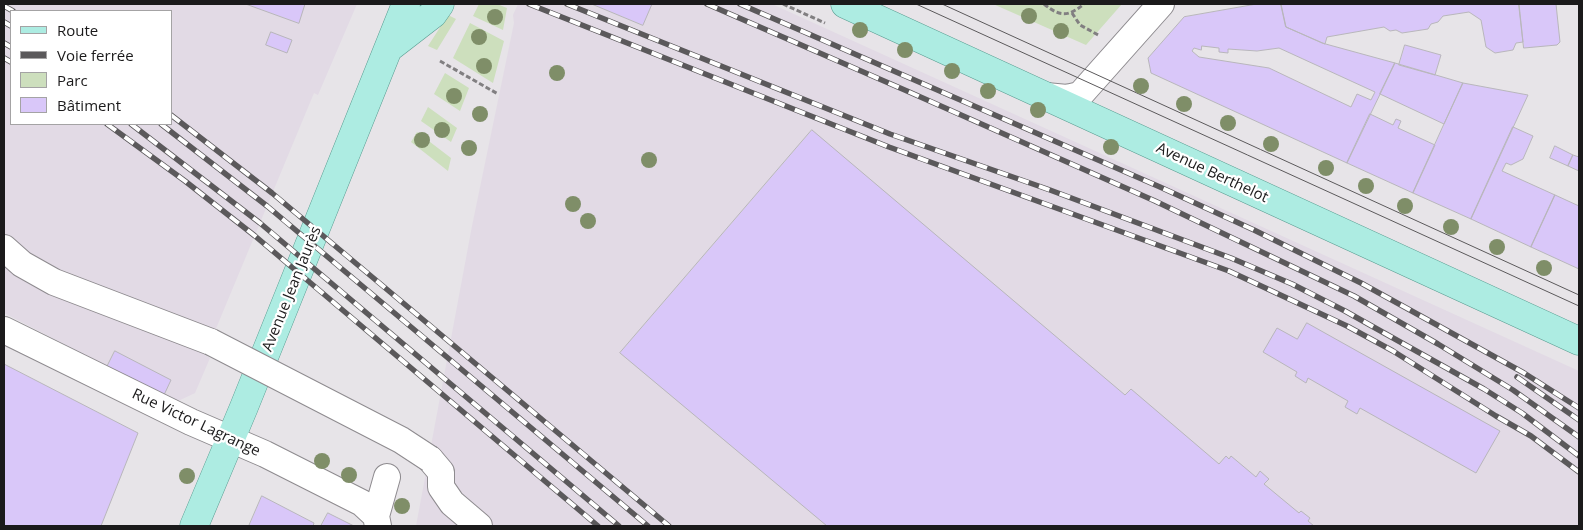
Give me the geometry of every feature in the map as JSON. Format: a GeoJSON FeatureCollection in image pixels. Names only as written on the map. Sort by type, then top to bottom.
{"type":"FeatureCollection","features":[{"type":"Feature","properties":{"kind":"main road","name":"Avenue Jean Jaurès"},"geometry":{"type":"LineString","coordinates":[[194,526],[231,440],[406,4]]}},
{"type":"Feature","properties":{"kind":"main road"},"geometry":{"type":"LineString","coordinates":[[386,51],[433,14],[440,4]]}},
{"type":"Feature","properties":{"kind":"main road","name":"Avenue Berthelot"},"geometry":{"type":"LineString","coordinates":[[845,4],[1579,341]]}},
{"type":"Feature","properties":{"kind":"street"},"geometry":{"type":"LineString","coordinates":[[1046,96],[1067,98],[1080,95],[1161,4]]}},
{"type":"Feature","properties":{"kind":"street"},"geometry":{"type":"LineString","coordinates":[[4,248],[22,264],[54,282],[211,342],[401,440],[430,459],[441,472],[441,487],[452,502],[480,526]]}},
{"type":"Feature","properties":{"kind":"street","name":"Rue Victor Lagrange"},"geometry":{"type":"LineString","coordinates":[[4,330],[191,422],[265,454],[362,503],[377,521]]}},
{"type":"Feature","properties":{"kind":"street"},"geometry":{"type":"LineString","coordinates":[[377,521],[387,477]]}},
{"type":"Feature","properties":{"kind":"path"},"geometry":{"type":"LineString","coordinates":[[1044,4],[1061,14],[1072,13],[1084,4]]}},
{"type":"Feature","properties":{"kind":"path"},"geometry":{"type":"LineString","coordinates":[[1072,13],[1080,24],[1103,38]]}},
{"type":"Feature","properties":{"kind":"path"},"geometry":{"type":"LineString","coordinates":[[440,61],[498,94]]}},
{"type":"Feature","properties":{"kind":"shaded area"},"geometry":{"type":"Polygon","coordinates":[[[4,4],[357,4],[318,95],[314,93],[205,355],[210,358],[195,393],[176,402],[4,313],[4,4]]]}},
{"type":"Feature","properties":{"kind":"shaded area"},"geometry":{"type":"Polygon","coordinates":[[[518,4],[772,4],[1579,371],[1579,526],[416,526],[472,226],[514,23],[513,15],[518,4]]]}},
{"type":"Feature","properties":{"kind":"green space"},"geometry":{"type":"Polygon","coordinates":[[[479,4],[497,4],[507,8],[503,30],[473,16],[479,4]]]}},
{"type":"Feature","properties":{"kind":"green space"},"geometry":{"type":"Polygon","coordinates":[[[993,4],[1122,4],[1086,45],[993,4]]]}},
{"type":"Feature","properties":{"kind":"green space"},"geometry":{"type":"Polygon","coordinates":[[[448,15],[456,19],[437,50],[428,46],[448,15]]]}},
{"type":"Feature","properties":{"kind":"green space"},"geometry":{"type":"Polygon","coordinates":[[[470,23],[504,41],[493,83],[453,58],[470,23]]]}},
{"type":"Feature","properties":{"kind":"green space"},"geometry":{"type":"Polygon","coordinates":[[[445,73],[469,88],[460,111],[434,94],[445,73]]]}},
{"type":"Feature","properties":{"kind":"green space"},"geometry":{"type":"Polygon","coordinates":[[[428,107],[457,128],[451,142],[421,121],[428,107]]]}},
{"type":"Feature","properties":{"kind":"green space"},"geometry":{"type":"Polygon","coordinates":[[[417,132],[451,158],[448,171],[411,142],[417,132]]]}},
{"type":"Feature","properties":{"kind":"building"},"geometry":{"type":"Polygon","coordinates":[[[246,4],[305,4],[299,23],[246,4]]]}},
{"type":"Feature","properties":{"kind":"building"},"geometry":{"type":"Polygon","coordinates":[[[592,4],[652,4],[643,25],[592,4]]]}},
{"type":"Feature","properties":{"kind":"building"},"geometry":{"type":"Polygon","coordinates":[[[1257,4],[1281,4],[1286,27],[1322,43],[1395,63],[1347,163],[1151,73],[1148,58],[1184,17],[1257,4]],[[1202,46],[1201,50],[1194,48],[1192,51],[1199,57],[1269,68],[1351,107],[1357,94],[1371,100],[1375,92],[1279,48],[1257,51],[1228,49],[1228,53],[1219,52],[1219,48],[1202,46]]]}},
{"type":"Feature","properties":{"kind":"building"},"geometry":{"type":"Polygon","coordinates":[[[1281,4],[1519,4],[1523,42],[1516,43],[1513,50],[1495,53],[1486,47],[1481,20],[1469,12],[1443,16],[1438,22],[1431,24],[1428,29],[1402,33],[1396,30],[1390,31],[1384,27],[1327,37],[1325,44],[1286,27],[1281,4]]]}},
{"type":"Feature","properties":{"kind":"building"},"geometry":{"type":"Polygon","coordinates":[[[1519,4],[1556,4],[1560,42],[1557,45],[1524,48],[1519,4]]]}},
{"type":"Feature","properties":{"kind":"building"},"geometry":{"type":"Polygon","coordinates":[[[271,32],[292,40],[287,53],[266,45],[271,32]]]}},
{"type":"Feature","properties":{"kind":"building"},"geometry":{"type":"Polygon","coordinates":[[[1405,45],[1441,55],[1435,75],[1399,65],[1405,45]]]}},
{"type":"Feature","properties":{"kind":"building"},"geometry":{"type":"Polygon","coordinates":[[[1395,63],[1463,83],[1444,124],[1380,94],[1395,63]]]}},
{"type":"Feature","properties":{"kind":"building"},"geometry":{"type":"Polygon","coordinates":[[[1463,83],[1528,95],[1471,219],[1413,193],[1463,83]]]}},
{"type":"Feature","properties":{"kind":"building"},"geometry":{"type":"Polygon","coordinates":[[[1370,114],[1393,125],[1396,119],[1401,121],[1398,128],[1435,145],[1413,193],[1347,163],[1370,114]]]}},
{"type":"Feature","properties":{"kind":"building"},"geometry":{"type":"Polygon","coordinates":[[[1513,127],[1533,136],[1523,159],[1511,165],[1506,163],[1502,171],[1555,195],[1531,247],[1471,219],[1513,127]]]}},
{"type":"Feature","properties":{"kind":"building"},"geometry":{"type":"Polygon","coordinates":[[[812,130],[1125,395],[1131,389],[1219,464],[1226,456],[1229,459],[1231,456],[1256,477],[1260,471],[1269,479],[1264,484],[1299,513],[1301,511],[1310,518],[1308,521],[1314,526],[827,526],[620,353],[812,130]]]}},
{"type":"Feature","properties":{"kind":"building"},"geometry":{"type":"Polygon","coordinates":[[[1555,146],[1573,155],[1568,166],[1550,158],[1555,146]]]}},
{"type":"Feature","properties":{"kind":"building"},"geometry":{"type":"Polygon","coordinates":[[[1573,155],[1579,157],[1579,171],[1568,166],[1573,155]]]}},
{"type":"Feature","properties":{"kind":"building"},"geometry":{"type":"Polygon","coordinates":[[[1555,195],[1579,206],[1579,269],[1531,247],[1555,195]]]}},
{"type":"Feature","properties":{"kind":"building"},"geometry":{"type":"Polygon","coordinates":[[[1307,323],[1500,431],[1476,473],[1360,408],[1357,414],[1345,407],[1348,401],[1308,378],[1306,383],[1295,376],[1297,372],[1263,352],[1277,328],[1297,339],[1307,323]]]}},
{"type":"Feature","properties":{"kind":"building"},"geometry":{"type":"Polygon","coordinates":[[[115,351],[171,380],[164,395],[107,367],[115,351]]]}},
{"type":"Feature","properties":{"kind":"building"},"geometry":{"type":"Polygon","coordinates":[[[4,364],[138,433],[101,526],[4,526],[4,364]]]}},
{"type":"Feature","properties":{"kind":"building"},"geometry":{"type":"Polygon","coordinates":[[[262,496],[314,523],[313,526],[249,526],[262,496]]]}},
{"type":"Feature","properties":{"kind":"building"},"geometry":{"type":"Polygon","coordinates":[[[328,513],[354,526],[321,526],[328,513]]]}},
{"type":"Feature","properties":{"kind":"tram line"},"geometry":{"type":"LineString","coordinates":[[916,4],[1579,306]]}},
{"type":"Feature","properties":{"kind":"tram line"},"geometry":{"type":"LineString","coordinates":[[942,4],[1579,295]]}},
{"type":"Feature","properties":{"kind":"railway"},"geometry":{"type":"LineString","coordinates":[[529,4],[889,147],[1229,271],[1347,326],[1393,351],[1531,436],[1579,472]]}},
{"type":"Feature","properties":{"kind":"railway"},"geometry":{"type":"LineString","coordinates":[[567,4],[890,134],[1050,190],[1231,258],[1292,284],[1345,311],[1484,389],[1522,413],[1579,456]]}},
{"type":"Feature","properties":{"kind":"railway"},"geometry":{"type":"LineString","coordinates":[[707,4],[1155,201],[1354,296],[1513,390],[1579,437]]}},
{"type":"Feature","properties":{"kind":"railway"},"geometry":{"type":"LineString","coordinates":[[740,4],[1160,187],[1254,230],[1361,283],[1524,373],[1579,408]]}},
{"type":"Feature","properties":{"kind":"railway"},"geometry":{"type":"LineString","coordinates":[[4,6],[11,10]]}},
{"type":"Feature","properties":{"kind":"railway"},"geometry":{"type":"LineString","coordinates":[[4,22],[10,25]]}},
{"type":"Feature","properties":{"kind":"railway"},"geometry":{"type":"LineString","coordinates":[[4,43],[10,46]]}},
{"type":"Feature","properties":{"kind":"railway"},"geometry":{"type":"LineString","coordinates":[[4,58],[10,61]]}},
{"type":"Feature","properties":{"kind":"railway"},"geometry":{"type":"LineString","coordinates":[[172,116],[272,193],[669,526]]}},
{"type":"Feature","properties":{"kind":"railway"},"geometry":{"type":"LineString","coordinates":[[108,125],[185,181],[255,236],[598,526]]}},
{"type":"Feature","properties":{"kind":"railway"},"geometry":{"type":"LineString","coordinates":[[132,125],[260,223],[619,526]]}},
{"type":"Feature","properties":{"kind":"railway"},"geometry":{"type":"LineString","coordinates":[[162,125],[267,206],[648,526]]}},
{"type":"Feature","properties":{"kind":"railway"},"geometry":{"type":"LineString","coordinates":[[1517,377],[1579,420]]}}]}
